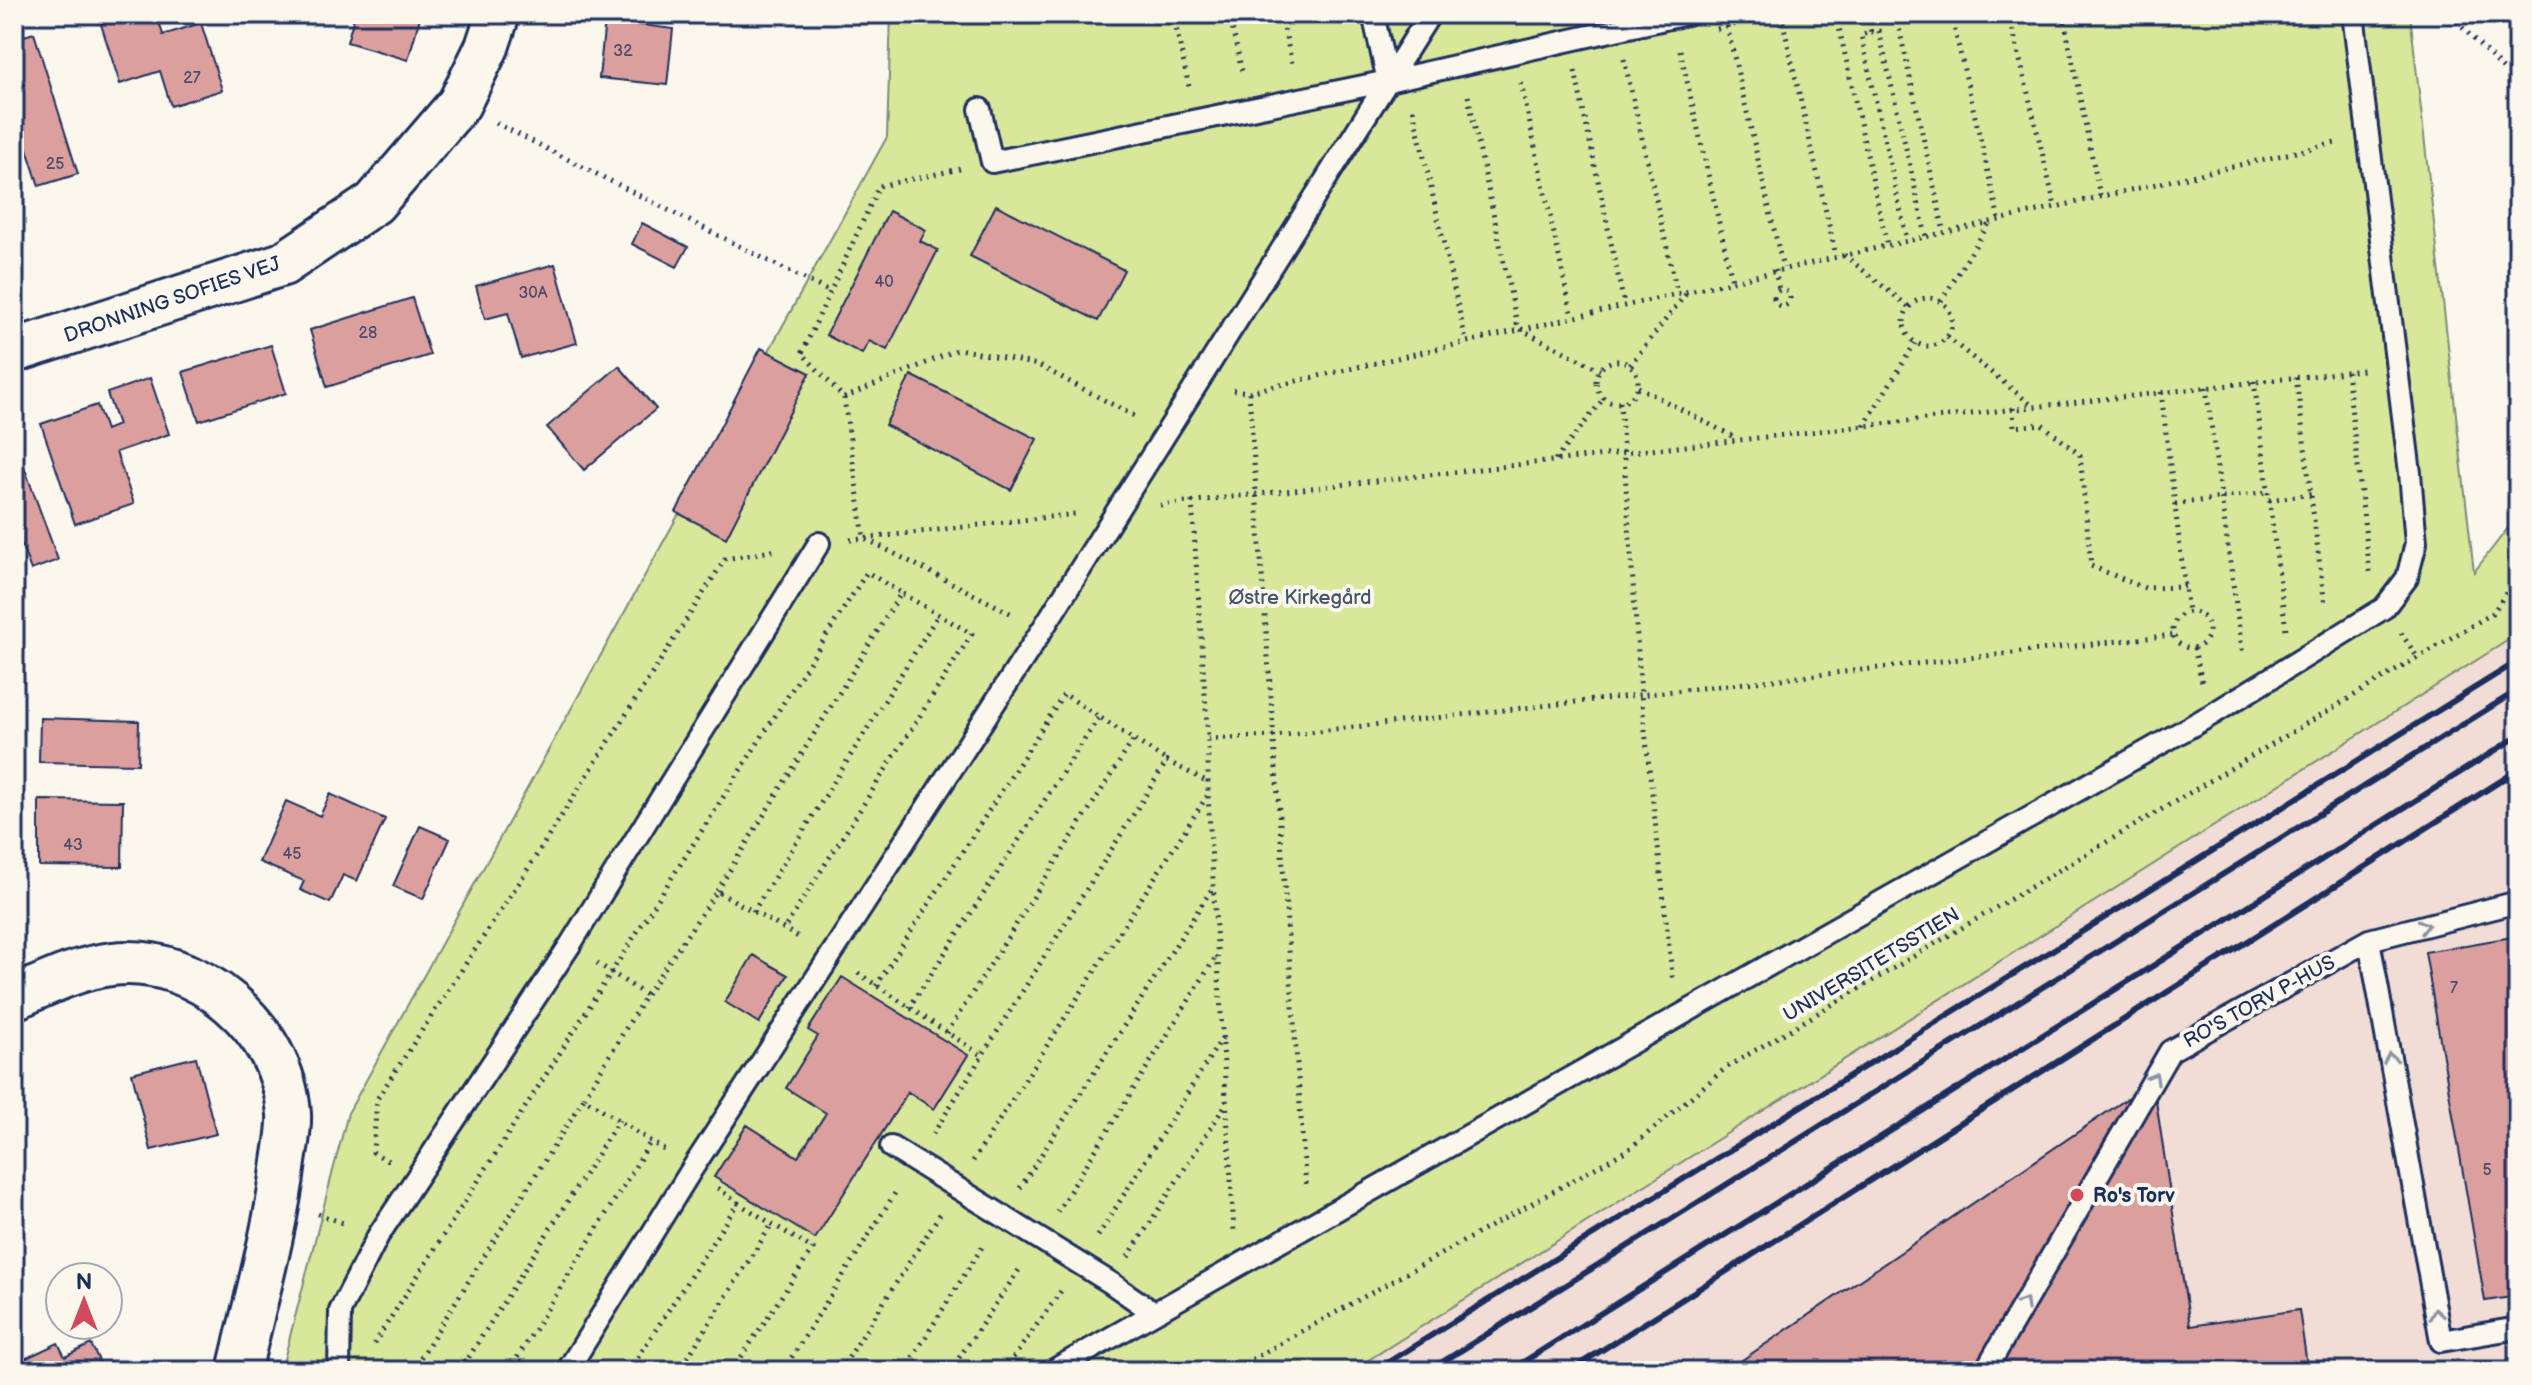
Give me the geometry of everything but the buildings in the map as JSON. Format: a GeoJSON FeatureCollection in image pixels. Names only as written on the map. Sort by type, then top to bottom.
{"type":"FeatureCollection","features":[{"type":"Feature","properties":{"kind":"street","name":"DRONNING SOFIES VEJ"},"geometry":{"type":"LineString","coordinates":[[14,351],[283,264],[374,203],[459,104],[487,47],[498,14]]}},
{"type":"Feature","properties":{"kind":"street"},"geometry":{"type":"LineString","coordinates":[[14,998],[78,971],[114,964],[163,969],[186,976],[218,992],[246,1017],[268,1046],[282,1079],[289,1115],[279,1202],[239,1371]]}},
{"type":"Feature","properties":{"kind":"lane"},"geometry":{"type":"LineString","coordinates":[[1373,14],[1397,79]]}},
{"type":"Feature","properties":{"kind":"lane"},"geometry":{"type":"LineString","coordinates":[[567,1371],[692,1169],[1042,630],[1196,385],[1397,79],[1430,14]]}},
{"type":"Feature","properties":{"kind":"lane"},"geometry":{"type":"LineString","coordinates":[[980,109],[992,162],[1397,79],[1687,14]]}},
{"type":"Feature","properties":{"kind":"lane"},"geometry":{"type":"LineString","coordinates":[[1052,1371],[2248,693],[2384,608],[2407,578],[2416,543],[2353,14]]}},
{"type":"Feature","properties":{"kind":"lane"},"geometry":{"type":"LineString","coordinates":[[339,1371],[340,1311],[378,1236],[570,945],[819,543]]}},
{"type":"Feature","properties":{"kind":"lane","name":"RO'S TORV P-HUS"},"geometry":{"type":"LineString","coordinates":[[1985,1371],[2170,1051],[2369,940],[2518,902]]}},
{"type":"Feature","properties":{"kind":"lane"},"geometry":{"type":"LineString","coordinates":[[2369,940],[2441,1341],[2518,1328]]}},
{"type":"Feature","properties":{"kind":"lane"},"geometry":{"type":"LineString","coordinates":[[891,1147],[1111,1283],[1154,1313]]}},
{"type":"Feature","properties":{"kind":"path"},"geometry":{"type":"LineString","coordinates":[[1173,14],[1196,119]]}},
{"type":"Feature","properties":{"kind":"path"},"geometry":{"type":"LineString","coordinates":[[1229,14],[1250,109]]}},
{"type":"Feature","properties":{"kind":"path"},"geometry":{"type":"LineString","coordinates":[[1281,14],[1300,99]]}},
{"type":"Feature","properties":{"kind":"path"},"geometry":{"type":"LineString","coordinates":[[1781,14],[1836,256]]}},
{"type":"Feature","properties":{"kind":"path"},"geometry":{"type":"LineString","coordinates":[[1836,14],[1887,245]]}},
{"type":"Feature","properties":{"kind":"path"},"geometry":{"type":"LineString","coordinates":[[1866,14],[1871,32]]}},
{"type":"Feature","properties":{"kind":"path"},"geometry":{"type":"LineString","coordinates":[[1896,14],[1944,232]]}},
{"type":"Feature","properties":{"kind":"path"},"geometry":{"type":"LineString","coordinates":[[1951,14],[1999,219]]}},
{"type":"Feature","properties":{"kind":"path"},"geometry":{"type":"LineString","coordinates":[[2009,14],[2055,206]]}},
{"type":"Feature","properties":{"kind":"path"},"geometry":{"type":"LineString","coordinates":[[2063,14],[2100,196]]}},
{"type":"Feature","properties":{"kind":"path"},"geometry":{"type":"LineString","coordinates":[[2455,14],[2456,21],[2512,78]]}},
{"type":"Feature","properties":{"kind":"path"},"geometry":{"type":"LineString","coordinates":[[1727,26],[1783,268]]}},
{"type":"Feature","properties":{"kind":"path"},"geometry":{"type":"LineString","coordinates":[[1907,240],[1861,35],[1871,32],[1879,31],[1926,236]]}},
{"type":"Feature","properties":{"kind":"path"},"geometry":{"type":"LineString","coordinates":[[1677,38],[1732,280]]}},
{"type":"Feature","properties":{"kind":"path"},"geometry":{"type":"LineString","coordinates":[[1622,50],[1677,292]]}},
{"type":"Feature","properties":{"kind":"path"},"geometry":{"type":"LineString","coordinates":[[1573,62],[1624,304]]}},
{"type":"Feature","properties":{"kind":"path"},"geometry":{"type":"LineString","coordinates":[[1462,64],[1518,328]]}},
{"type":"Feature","properties":{"kind":"path"},"geometry":{"type":"LineString","coordinates":[[1519,75],[1572,316]]}},
{"type":"Feature","properties":{"kind":"path"},"geometry":{"type":"LineString","coordinates":[[1397,79],[1466,341]]}},
{"type":"Feature","properties":{"kind":"path"},"geometry":{"type":"LineString","coordinates":[[459,104],[828,291]]}},
{"type":"Feature","properties":{"kind":"path"},"geometry":{"type":"LineString","coordinates":[[1196,385],[1249,392],[2368,135]]}},
{"type":"Feature","properties":{"kind":"path"},"geometry":{"type":"LineString","coordinates":[[864,538],[844,398],[802,353],[879,186],[992,162]]}},
{"type":"Feature","properties":{"kind":"path"},"geometry":{"type":"LineString","coordinates":[[1941,301],[1991,221]]}},
{"type":"Feature","properties":{"kind":"path"},"geometry":{"type":"LineString","coordinates":[[1844,254],[1909,307]]}},
{"type":"Feature","properties":{"kind":"path"},"geometry":{"type":"LineString","coordinates":[[1775,270],[1779,290]]}},
{"type":"Feature","properties":{"kind":"path"},"geometry":{"type":"LineString","coordinates":[[1630,365],[1689,289]]}},
{"type":"Feature","properties":{"kind":"path"},"geometry":{"type":"LineString","coordinates":[[1921,299],[1941,301],[1953,322],[1947,337],[1929,347],[1915,343],[1903,322],[1909,307],[1921,299]]}},
{"type":"Feature","properties":{"kind":"path"},"geometry":{"type":"LineString","coordinates":[[1518,328],[1600,370]]}},
{"type":"Feature","properties":{"kind":"path"},"geometry":{"type":"LineString","coordinates":[[1947,337],[2033,406]]}},
{"type":"Feature","properties":{"kind":"path"},"geometry":{"type":"LineString","coordinates":[[1864,426],[1915,343]]}},
{"type":"Feature","properties":{"kind":"path"},"geometry":{"type":"LineString","coordinates":[[844,398],[959,349],[1038,365],[1166,433]]}},
{"type":"Feature","properties":{"kind":"path"},"geometry":{"type":"LineString","coordinates":[[1611,362],[1630,365],[1637,375],[1638,387],[1631,398],[1620,402],[1604,398],[1597,381],[1600,370],[1611,362]]}},
{"type":"Feature","properties":{"kind":"path"},"geometry":{"type":"LineString","coordinates":[[416,1179],[373,1152],[377,1099],[725,559],[819,543],[2396,365]]}},
{"type":"Feature","properties":{"kind":"path"},"geometry":{"type":"LineString","coordinates":[[2347,371],[2373,596],[2384,608]]}},
{"type":"Feature","properties":{"kind":"path"},"geometry":{"type":"LineString","coordinates":[[2296,377],[2329,642]]}},
{"type":"Feature","properties":{"kind":"path"},"geometry":{"type":"LineString","coordinates":[[2254,381],[2291,666]]}},
{"type":"Feature","properties":{"kind":"path"},"geometry":{"type":"LineString","coordinates":[[1638,387],[1739,439]]}},
{"type":"Feature","properties":{"kind":"path"},"geometry":{"type":"LineString","coordinates":[[2206,387],[2248,693]]}},
{"type":"Feature","properties":{"kind":"path"},"geometry":{"type":"LineString","coordinates":[[1249,392],[1309,1227]]}},
{"type":"Feature","properties":{"kind":"path"},"geometry":{"type":"LineString","coordinates":[[2161,392],[2188,612]]}},
{"type":"Feature","properties":{"kind":"path"},"geometry":{"type":"LineString","coordinates":[[1555,461],[1604,398]]}},
{"type":"Feature","properties":{"kind":"path"},"geometry":{"type":"LineString","coordinates":[[1620,402],[1621,453],[1641,694],[1677,1019]]}},
{"type":"Feature","properties":{"kind":"path"},"geometry":{"type":"LineString","coordinates":[[2013,408],[2014,427],[2042,424],[2080,455],[2091,566],[2145,588],[2185,587]]}},
{"type":"Feature","properties":{"kind":"path"},"geometry":{"type":"LineString","coordinates":[[2175,504],[2268,492]]}},
{"type":"Feature","properties":{"kind":"path"},"geometry":{"type":"LineString","coordinates":[[2269,500],[2311,494]]}},
{"type":"Feature","properties":{"kind":"path"},"geometry":{"type":"LineString","coordinates":[[1192,501],[1236,1268]]}},
{"type":"Feature","properties":{"kind":"path"},"geometry":{"type":"LineString","coordinates":[[864,538],[1042,630]]}},
{"type":"Feature","properties":{"kind":"path"},"geometry":{"type":"LineString","coordinates":[[368,1353],[867,572],[972,634],[784,929]]}},
{"type":"Feature","properties":{"kind":"path","name":"UNIVERSITETSSTIEN"},"geometry":{"type":"LineString","coordinates":[[1231,1371],[1629,1149],[1727,1067],[2493,613],[2518,574]]}},
{"type":"Feature","properties":{"kind":"path"},"geometry":{"type":"LineString","coordinates":[[412,1371],[646,995],[717,891],[901,593]]}},
{"type":"Feature","properties":{"kind":"path"},"geometry":{"type":"LineString","coordinates":[[2188,612],[2199,613],[2207,621],[2207,638],[2199,646],[2188,648],[2173,635],[2172,628],[2177,617],[2188,612]]}},
{"type":"Feature","properties":{"kind":"path"},"geometry":{"type":"LineString","coordinates":[[753,912],[938,615]]}},
{"type":"Feature","properties":{"kind":"path"},"geometry":{"type":"LineString","coordinates":[[1208,739],[1274,736],[2173,635]]}},
{"type":"Feature","properties":{"kind":"path"},"geometry":{"type":"LineString","coordinates":[[2406,641],[2418,659]]}},
{"type":"Feature","properties":{"kind":"path"},"geometry":{"type":"LineString","coordinates":[[876,986],[1064,694],[1167,761],[1208,782]]}},
{"type":"Feature","properties":{"kind":"path"},"geometry":{"type":"LineString","coordinates":[[909,1008],[1099,717]]}},
{"type":"Feature","properties":{"kind":"path"},"geometry":{"type":"LineString","coordinates":[[947,1033],[1134,739]]}},
{"type":"Feature","properties":{"kind":"path"},"geometry":{"type":"LineString","coordinates":[[783,1371],[984,1057],[1167,761]]}},
{"type":"Feature","properties":{"kind":"path"},"geometry":{"type":"LineString","coordinates":[[840,1371],[1208,795]]}},
{"type":"Feature","properties":{"kind":"path"},"geometry":{"type":"LineString","coordinates":[[904,1371],[1213,886]]}},
{"type":"Feature","properties":{"kind":"path"},"geometry":{"type":"LineString","coordinates":[[717,891],[831,955],[984,1057]]}},
{"type":"Feature","properties":{"kind":"path"},"geometry":{"type":"LineString","coordinates":[[570,945],[646,995]]}},
{"type":"Feature","properties":{"kind":"path"},"geometry":{"type":"LineString","coordinates":[[950,1371],[1040,1239],[1217,955]]}},
{"type":"Feature","properties":{"kind":"path"},"geometry":{"type":"LineString","coordinates":[[1004,1371],[1080,1265],[1222,1037]]}},
{"type":"Feature","properties":{"kind":"path"},"geometry":{"type":"LineString","coordinates":[[584,1098],[692,1169]]}},
{"type":"Feature","properties":{"kind":"path"},"geometry":{"type":"LineString","coordinates":[[1111,1283],[1226,1103]]}},
{"type":"Feature","properties":{"kind":"path"},"geometry":{"type":"LineString","coordinates":[[460,1371],[619,1120]]}},
{"type":"Feature","properties":{"kind":"path"},"geometry":{"type":"LineString","coordinates":[[509,1371],[651,1141]]}},
{"type":"Feature","properties":{"kind":"path"},"geometry":{"type":"LineString","coordinates":[[279,1202],[378,1236]]}},
{"type":"Feature","properties":{"kind":"path"},"geometry":{"type":"LineString","coordinates":[[629,1371],[738,1203],[813,1249],[732,1371]]}},
{"type":"Feature","properties":{"kind":"path"},"geometry":{"type":"LineString","coordinates":[[679,1371],[772,1224]]}},
{"type":"Feature","properties":{"kind":"shaded area"},"geometry":{"type":"Polygon","coordinates":[[[2518,634],[2518,1371],[1351,1371],[2518,634]]]}},
{"type":"Feature","properties":{"kind":"green space","name":"Østre Kirkegård"},"geometry":{"type":"Polygon","coordinates":[[[891,14],[2410,14],[2474,572],[2518,515],[2518,634],[1351,1371],[281,1371],[348,1113],[887,137],[891,14]]]}},
{"type":"Feature","properties":{"kind":"railway"},"geometry":{"type":"LineString","coordinates":[[1374,1371],[2518,661]]}},
{"type":"Feature","properties":{"kind":"railway"},"geometry":{"type":"LineString","coordinates":[[1428,1371],[2518,690]]}},
{"type":"Feature","properties":{"kind":"railway"},"geometry":{"type":"LineString","coordinates":[[1509,1371],[2518,736]]}},
{"type":"Feature","properties":{"kind":"railway"},"geometry":{"type":"LineString","coordinates":[[1569,1371],[2518,770]]}},
{"type":"Feature","properties":{"kind":"place","name":"Ro's Torv"},"geometry":{"type":"Point","coordinates":[2077,1195]}}]}
